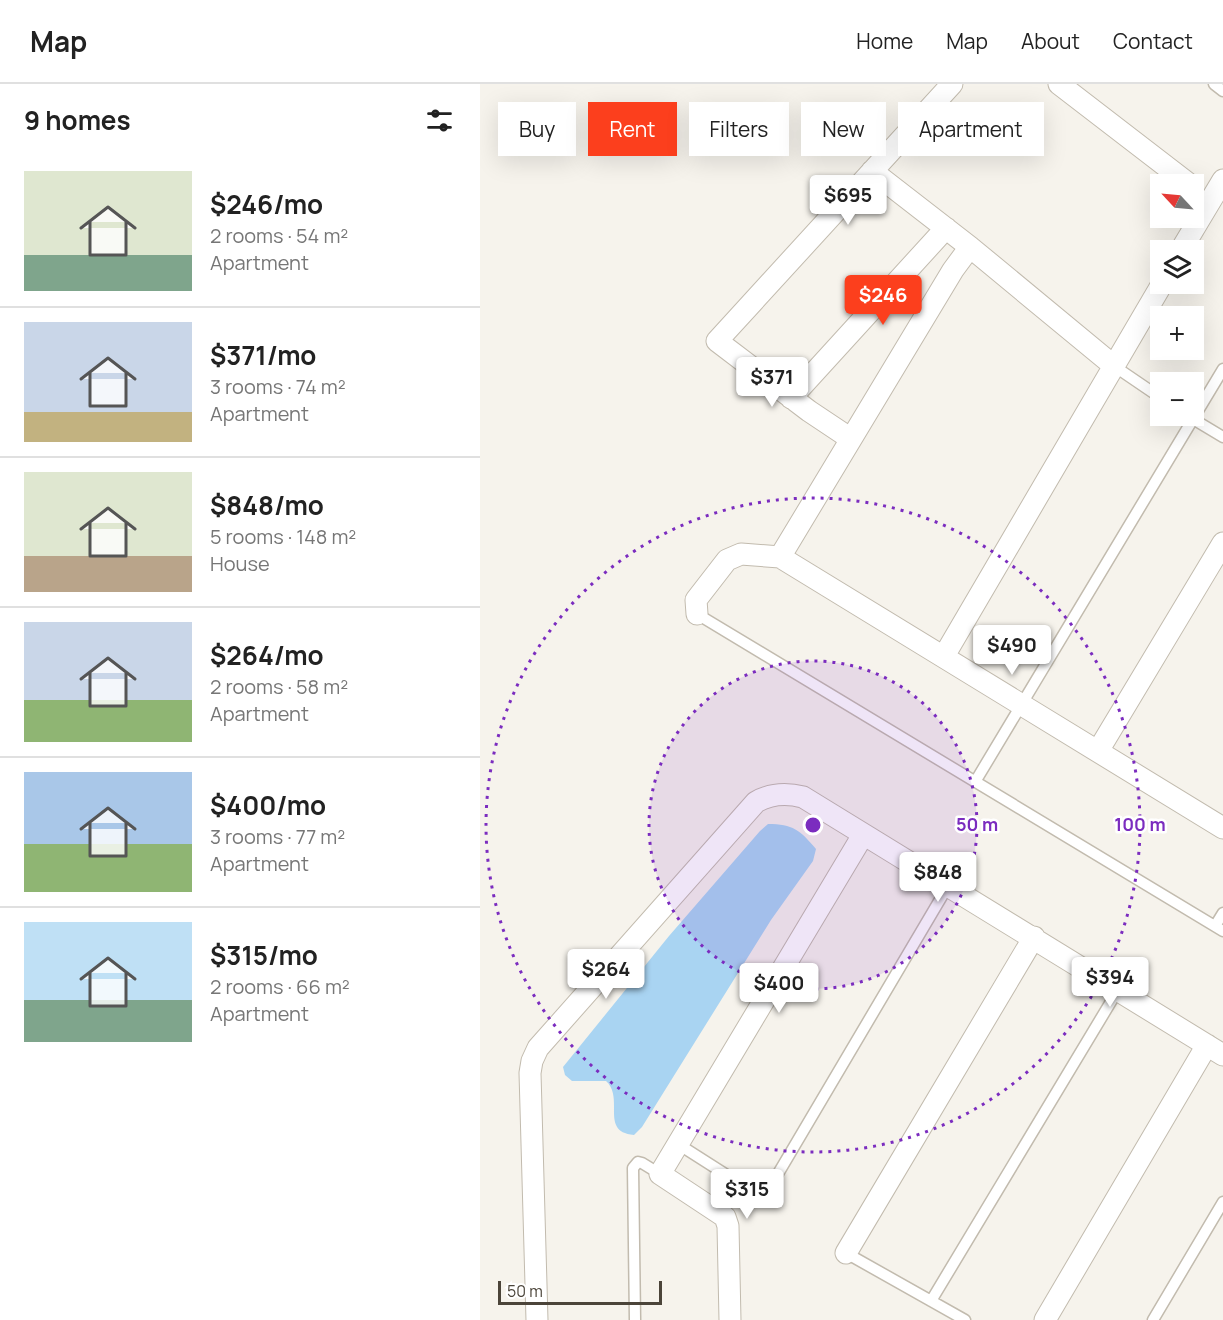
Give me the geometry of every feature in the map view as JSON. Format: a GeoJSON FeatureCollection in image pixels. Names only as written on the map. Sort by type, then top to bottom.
{"type":"FeatureCollection","features":[{"type":"Feature","properties":{"kind":"street"},"geometry":{"type":"LineString","coordinates":[[851,439],[791,398],[717,341],[952,84]]}},
{"type":"Feature","properties":{"kind":"street"},"geometry":{"type":"LineString","coordinates":[[1059,84],[1176,174]]}},
{"type":"Feature","properties":{"kind":"street"},"geometry":{"type":"LineString","coordinates":[[872,171],[970,247],[1114,366]]}},
{"type":"Feature","properties":{"kind":"street"},"geometry":{"type":"LineString","coordinates":[[1204,194],[1223,180]]}},
{"type":"Feature","properties":{"kind":"street"},"geometry":{"type":"LineString","coordinates":[[791,398],[946,228]]}},
{"type":"Feature","properties":{"kind":"street"},"geometry":{"type":"LineString","coordinates":[[780,557],[953,270],[970,247]]}},
{"type":"Feature","properties":{"kind":"street"},"geometry":{"type":"LineString","coordinates":[[944,657],[1156,294]]}},
{"type":"Feature","properties":{"kind":"street"},"geometry":{"type":"LineString","coordinates":[[1098,751],[1223,543]]}},
{"type":"Feature","properties":{"kind":"street"},"geometry":{"type":"LineString","coordinates":[[697,614],[696,600],[727,560],[741,554],[780,557],[1223,828]]}},
{"type":"Feature","properties":{"kind":"street"},"geometry":{"type":"LineString","coordinates":[[537,1320],[530,1073],[538,1048],[756,802],[766,797],[787,795],[803,797],[1215,1050],[1045,1320]]}},
{"type":"Feature","properties":{"kind":"street"},"geometry":{"type":"LineString","coordinates":[[730,1320],[728,1226],[725,1217],[660,1174],[863,835]]}},
{"type":"Feature","properties":{"kind":"street"},"geometry":{"type":"LineString","coordinates":[[846,1253],[1034,938]]}},
{"type":"Feature","properties":{"kind":"lane"},"geometry":{"type":"LineString","coordinates":[[1214,84],[1223,91]]}},
{"type":"Feature","properties":{"kind":"lane"},"geometry":{"type":"LineString","coordinates":[[1114,366],[1150,391]]}},
{"type":"Feature","properties":{"kind":"lane"},"geometry":{"type":"LineString","coordinates":[[1204,397],[1223,369]]}},
{"type":"Feature","properties":{"kind":"lane"},"geometry":{"type":"LineString","coordinates":[[1204,425],[1223,437]]}},
{"type":"Feature","properties":{"kind":"lane"},"geometry":{"type":"LineString","coordinates":[[975,782],[1185,426]]}},
{"type":"Feature","properties":{"kind":"lane"},"geometry":{"type":"LineString","coordinates":[[697,614],[1219,929],[1223,913]]}},
{"type":"Feature","properties":{"kind":"lane"},"geometry":{"type":"LineString","coordinates":[[678,1144],[758,1195],[769,1189],[948,886]]}},
{"type":"Feature","properties":{"kind":"lane"},"geometry":{"type":"LineString","coordinates":[[931,1301],[1118,990]]}},
{"type":"Feature","properties":{"kind":"lane"},"geometry":{"type":"LineString","coordinates":[[635,1320],[633,1168],[638,1162],[660,1174]]}},
{"type":"Feature","properties":{"kind":"lane"},"geometry":{"type":"LineString","coordinates":[[1153,1320],[1223,1202]]}},
{"type":"Feature","properties":{"kind":"lane"},"geometry":{"type":"LineString","coordinates":[[846,1253],[965,1320]]}},
{"type":"Feature","properties":{"kind":"water"},"geometry":{"type":"Polygon","coordinates":[[[768,824],[790,827],[805,837],[816,849],[813,861],[771,920],[642,1127],[634,1135],[624,1133],[615,1121],[613,1096],[606,1081],[572,1081],[565,1075],[563,1067],[669,936],[768,824]]]}}]}
